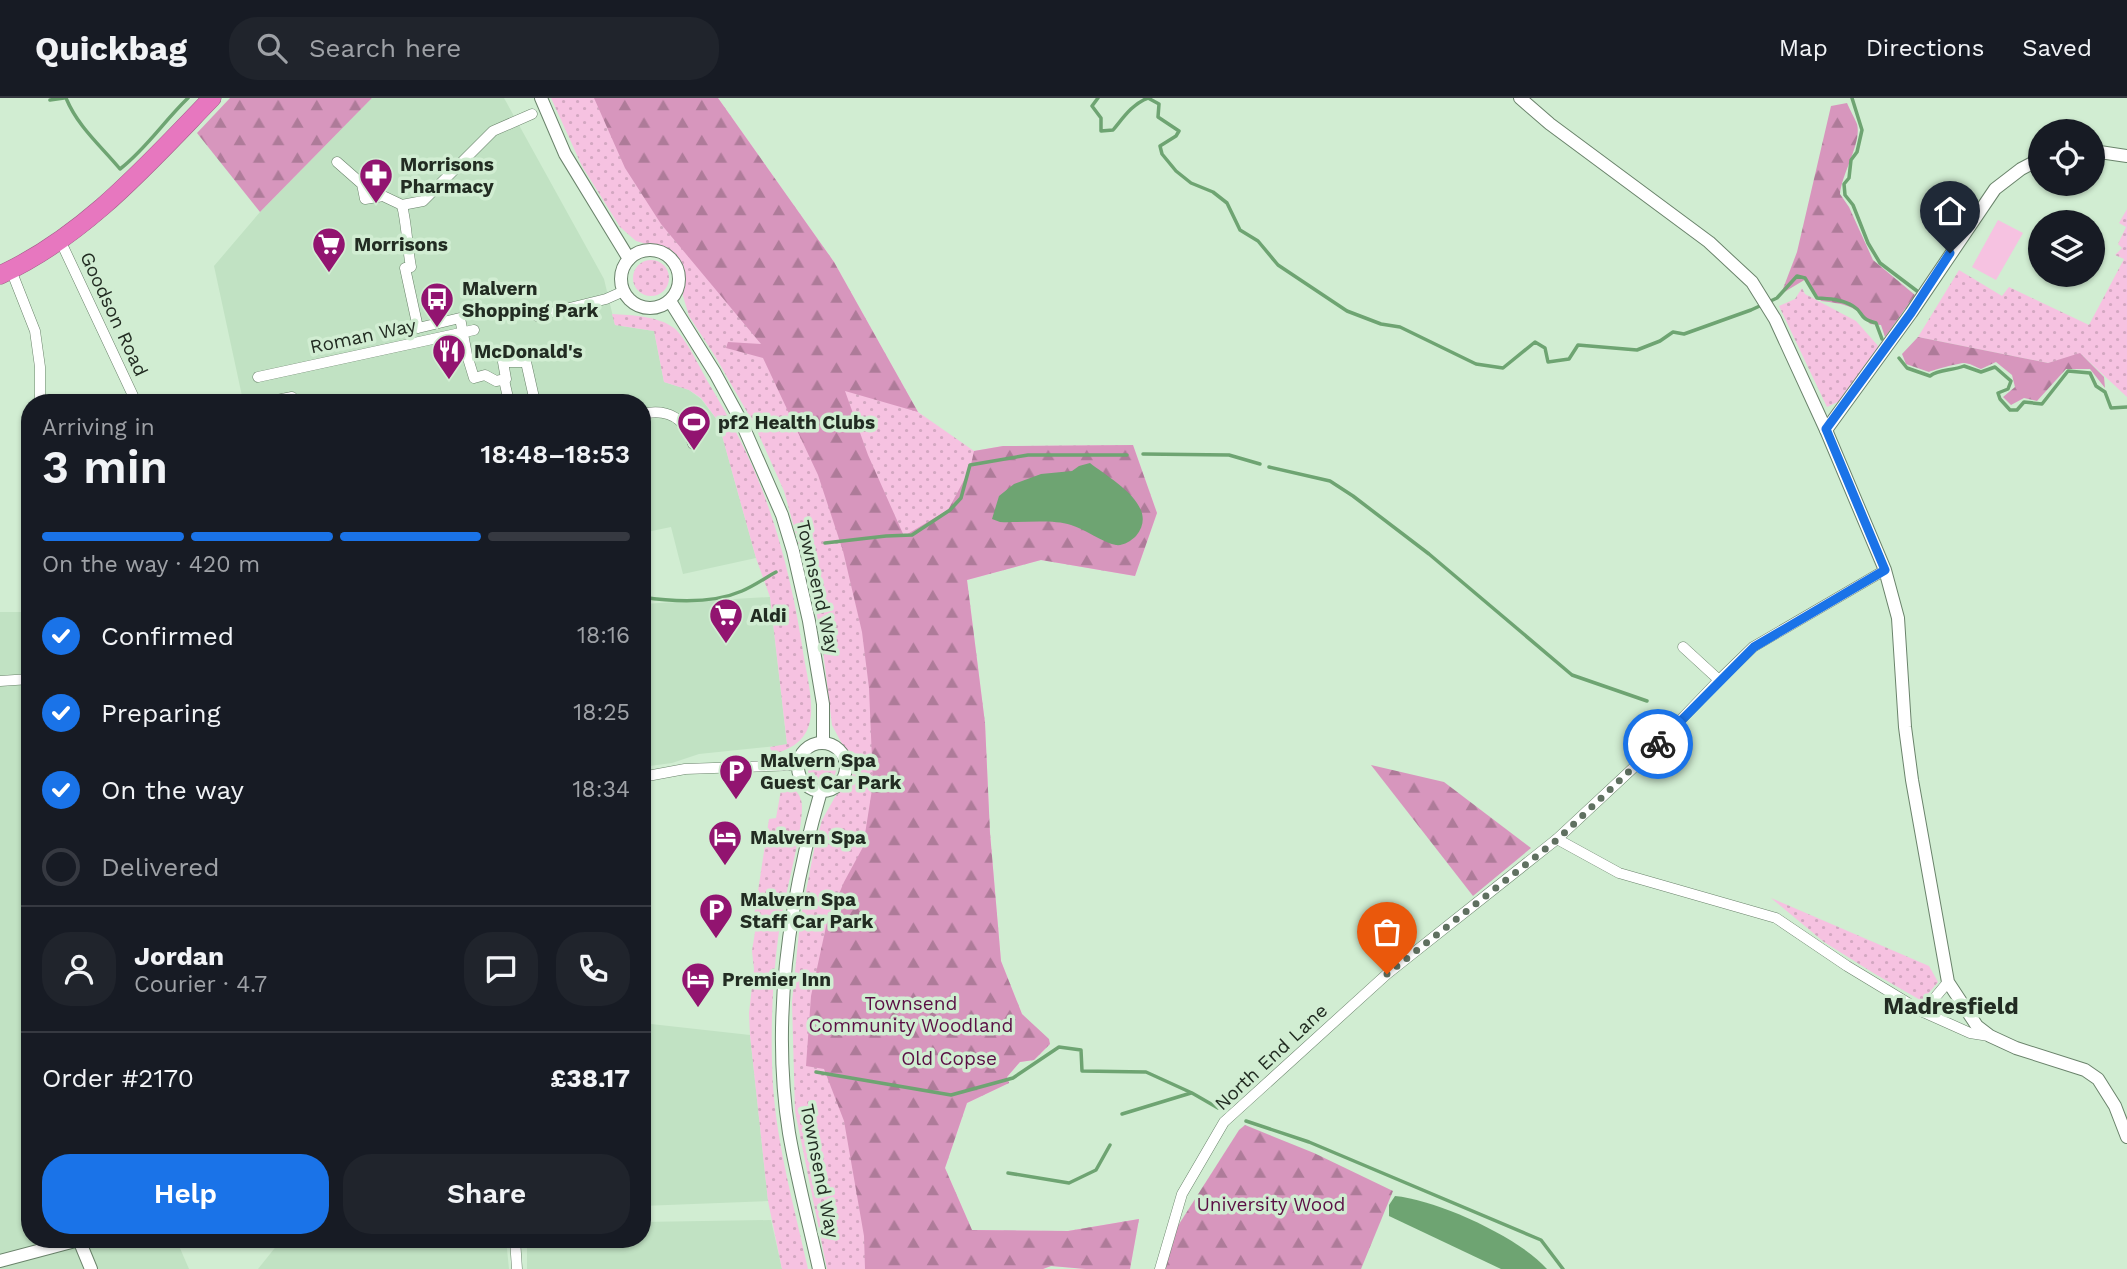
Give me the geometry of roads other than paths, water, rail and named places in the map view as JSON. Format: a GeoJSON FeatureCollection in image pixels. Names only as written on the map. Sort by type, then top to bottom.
{"type":"FeatureCollection","features":[{"type":"Feature","properties":{"kind":"highway"},"geometry":{"type":"LineString","coordinates":[[6,272],[60,240],[124,189],[212,98]]}},
{"type":"Feature","properties":{"kind":"street"},"geometry":{"type":"LineString","coordinates":[[541,98],[565,154],[629,259]]}},
{"type":"Feature","properties":{"kind":"street"},"geometry":{"type":"LineString","coordinates":[[1520,98],[1550,124],[1709,242],[1752,282],[1775,319],[1826,429],[1885,570],[1898,618],[1907,740],[1948,982],[1977,1026],[1990,1036],[2016,1048],[2085,1070],[2098,1079],[2115,1106],[2127,1137]]}},
{"type":"Feature","properties":{"kind":"street"},"geometry":{"type":"LineString","coordinates":[[337,162],[362,184],[365,199],[383,196],[402,205],[423,201],[493,131],[532,114]]}},
{"type":"Feature","properties":{"kind":"street"},"geometry":{"type":"LineString","coordinates":[[2105,153],[2127,156]]}},
{"type":"Feature","properties":{"kind":"street"},"geometry":{"type":"LineString","coordinates":[[1826,429],[1911,313],[1995,189],[2028,165]]}},
{"type":"Feature","properties":{"kind":"street"},"geometry":{"type":"LineString","coordinates":[[402,205],[411,267],[405,268],[418,328],[460,318],[474,378],[485,375],[496,381],[504,380]]}},
{"type":"Feature","properties":{"kind":"street","name":"Goodson Road"},"geometry":{"type":"LineString","coordinates":[[60,240],[132,394]]}},
{"type":"Feature","properties":{"kind":"street"},"geometry":{"type":"LineString","coordinates":[[652,250],[669,257],[679,273],[679,283],[670,301],[656,308],[646,308],[633,303],[624,291],[621,273],[629,259],[642,251],[652,250]]}},
{"type":"Feature","properties":{"kind":"street"},"geometry":{"type":"LineString","coordinates":[[6,272],[35,331],[40,367],[40,394]]}},
{"type":"Feature","properties":{"kind":"street"},"geometry":{"type":"LineString","coordinates":[[537,316],[606,299],[624,291]]}},
{"type":"Feature","properties":{"kind":"street","name":"Townsend Way"},"geometry":{"type":"LineString","coordinates":[[670,301],[740,419],[782,515],[809,621],[823,704],[823,742]]}},
{"type":"Feature","properties":{"kind":"street","name":"Roman Way"},"geometry":{"type":"LineString","coordinates":[[258,377],[474,330]]}},
{"type":"Feature","properties":{"kind":"street"},"geometry":{"type":"LineString","coordinates":[[507,394],[503,362],[526,362],[533,394]]}},
{"type":"Feature","properties":{"kind":"street"},"geometry":{"type":"LineString","coordinates":[[651,413],[666,412],[678,418],[685,425],[693,444]]}},
{"type":"Feature","properties":{"kind":"street","name":"North End Lane"},"geometry":{"type":"LineString","coordinates":[[1160,1269],[1182,1194],[1224,1122],[1387,974],[1558,839],[1646,757],[1718,680],[1754,647],[1885,570]]}},
{"type":"Feature","properties":{"kind":"street"},"geometry":{"type":"LineString","coordinates":[[1683,646],[1718,680]]}},
{"type":"Feature","properties":{"kind":"street"},"geometry":{"type":"LineString","coordinates":[[0,681],[21,680]]}},
{"type":"Feature","properties":{"kind":"street"},"geometry":{"type":"LineString","coordinates":[[823,742],[842,752],[846,763],[845,773],[839,783],[829,790],[821,791],[804,783],[796,765],[804,750],[823,742]]}},
{"type":"Feature","properties":{"kind":"street"},"geometry":{"type":"LineString","coordinates":[[651,776],[685,769],[796,765]]}},
{"type":"Feature","properties":{"kind":"street","name":"Townsend Way"},"geometry":{"type":"LineString","coordinates":[[819,1269],[789,1132],[782,1041],[785,971],[794,903],[821,791]]}},
{"type":"Feature","properties":{"kind":"street"},"geometry":{"type":"LineString","coordinates":[[1558,839],[1619,873],[1776,918],[1847,966],[1923,1012],[1970,1033],[1990,1036]]}},
{"type":"Feature","properties":{"kind":"street"},"geometry":{"type":"LineString","coordinates":[[1923,1012],[1948,982]]}},
{"type":"Feature","properties":{"kind":"street"},"geometry":{"type":"LineString","coordinates":[[0,1261],[47,1248]]}},
{"type":"Feature","properties":{"kind":"street"},"geometry":{"type":"LineString","coordinates":[[83,1248],[91,1269]]}},
{"type":"Feature","properties":{"kind":"street"},"geometry":{"type":"LineString","coordinates":[[516,1248],[517,1269]]}},
{"type":"Feature","properties":{"kind":"waterway"},"geometry":{"type":"LineString","coordinates":[[50,100],[64,98]]}},
{"type":"Feature","properties":{"kind":"waterway"},"geometry":{"type":"LineString","coordinates":[[66,98],[83,127],[120,169],[188,98]]}},
{"type":"Feature","properties":{"kind":"waterway"},"geometry":{"type":"LineString","coordinates":[[1098,98],[1092,106],[1101,118],[1101,131],[1113,130],[1128,112],[1148,98],[1159,104],[1158,117],[1179,131],[1160,146],[1162,154],[1176,171],[1191,183],[1213,192],[1227,203],[1240,230],[1258,241],[1278,265],[1347,311],[1381,324],[1400,327],[1476,364],[1503,368],[1535,342],[1545,348],[1548,362],[1569,359],[1578,345],[1637,350],[1660,341],[1673,332],[1684,334],[1777,298],[1797,276],[1805,278],[1817,298],[1849,304],[1866,319],[1876,323],[1882,339]]}},
{"type":"Feature","properties":{"kind":"waterway"},"geometry":{"type":"LineString","coordinates":[[1852,98],[1862,130],[1857,152],[1851,160],[1849,178],[1844,184],[1845,195],[1853,205],[1868,243],[1880,263],[1917,291]]}},
{"type":"Feature","properties":{"kind":"waterway"},"geometry":{"type":"LineString","coordinates":[[1899,358],[1907,368],[1930,376],[1964,366],[1981,372],[1995,367],[2011,381],[2008,389],[1998,393],[2010,410],[2017,410],[2024,402],[2042,404],[2068,371],[2090,373],[2096,386],[2105,392],[2111,408],[2127,407]]}},
{"type":"Feature","properties":{"kind":"waterway"},"geometry":{"type":"LineString","coordinates":[[1143,454],[1229,455],[1260,464]]}},
{"type":"Feature","properties":{"kind":"waterway"},"geometry":{"type":"LineString","coordinates":[[825,543],[912,535],[950,510],[961,498],[970,465],[1028,455],[1127,455]]}},
{"type":"Feature","properties":{"kind":"waterway"},"geometry":{"type":"LineString","coordinates":[[1269,467],[1330,481],[1429,554],[1572,675],[1647,701]]}},
{"type":"Feature","properties":{"kind":"waterway"},"geometry":{"type":"LineString","coordinates":[[651,598],[680,601],[718,598],[746,589],[776,572]]}},
{"type":"Feature","properties":{"kind":"waterway"},"geometry":{"type":"LineString","coordinates":[[816,1072],[951,1095],[1013,1078],[1059,1047],[1081,1050],[1082,1071],[1146,1072],[1218,1108]]}},
{"type":"Feature","properties":{"kind":"waterway"},"geometry":{"type":"LineString","coordinates":[[1122,1114],[1191,1093]]}},
{"type":"Feature","properties":{"kind":"waterway"},"geometry":{"type":"LineString","coordinates":[[1246,1121],[1309,1142],[1541,1240],[1563,1269]]}},
{"type":"Feature","properties":{"kind":"waterway"},"geometry":{"type":"LineString","coordinates":[[1008,1173],[1069,1183],[1096,1170],[1110,1145]]}},
{"type":"Feature","properties":{"kind":"place","name":"Morrisons Pharmacy"},"geometry":{"type":"Point","coordinates":[376,205]}},
{"type":"Feature","properties":{"kind":"place","name":"Morrisons"},"geometry":{"type":"Point","coordinates":[329,274]}},
{"type":"Feature","properties":{"kind":"place","name":"Malvern Shopping Park"},"geometry":{"type":"Point","coordinates":[437,329]}},
{"type":"Feature","properties":{"kind":"place","name":"McDonald's"},"geometry":{"type":"Point","coordinates":[449,381]}},
{"type":"Feature","properties":{"kind":"place","name":"pf2 Health Clubs"},"geometry":{"type":"Point","coordinates":[694,452]}},
{"type":"Feature","properties":{"kind":"place","name":"Aldi"},"geometry":{"type":"Point","coordinates":[726,645]}},
{"type":"Feature","properties":{"kind":"place","name":"Malvern Spa Guest Car Park"},"geometry":{"type":"Point","coordinates":[736,801]}},
{"type":"Feature","properties":{"kind":"place","name":"Malvern Spa"},"geometry":{"type":"Point","coordinates":[725,867]}},
{"type":"Feature","properties":{"kind":"place","name":"Malvern Spa Staff Car Park"},"geometry":{"type":"Point","coordinates":[716,940]}},
{"type":"Feature","properties":{"kind":"place","name":"Premier Inn"},"geometry":{"type":"Point","coordinates":[698,1009]}},
{"type":"Feature","properties":{"kind":"district","name":"Madresfield"},"geometry":{"type":"Point","coordinates":[1951,1006]}},
{"type":"Feature","properties":{"kind":"park label","name":"Townsend Community Woodland"},"geometry":{"type":"Point","coordinates":[911,1014]}},
{"type":"Feature","properties":{"kind":"park label","name":"Old Copse"},"geometry":{"type":"Point","coordinates":[949,1058]}},
{"type":"Feature","properties":{"kind":"park label","name":"University Wood"},"geometry":{"type":"Point","coordinates":[1271,1204]}}]}
